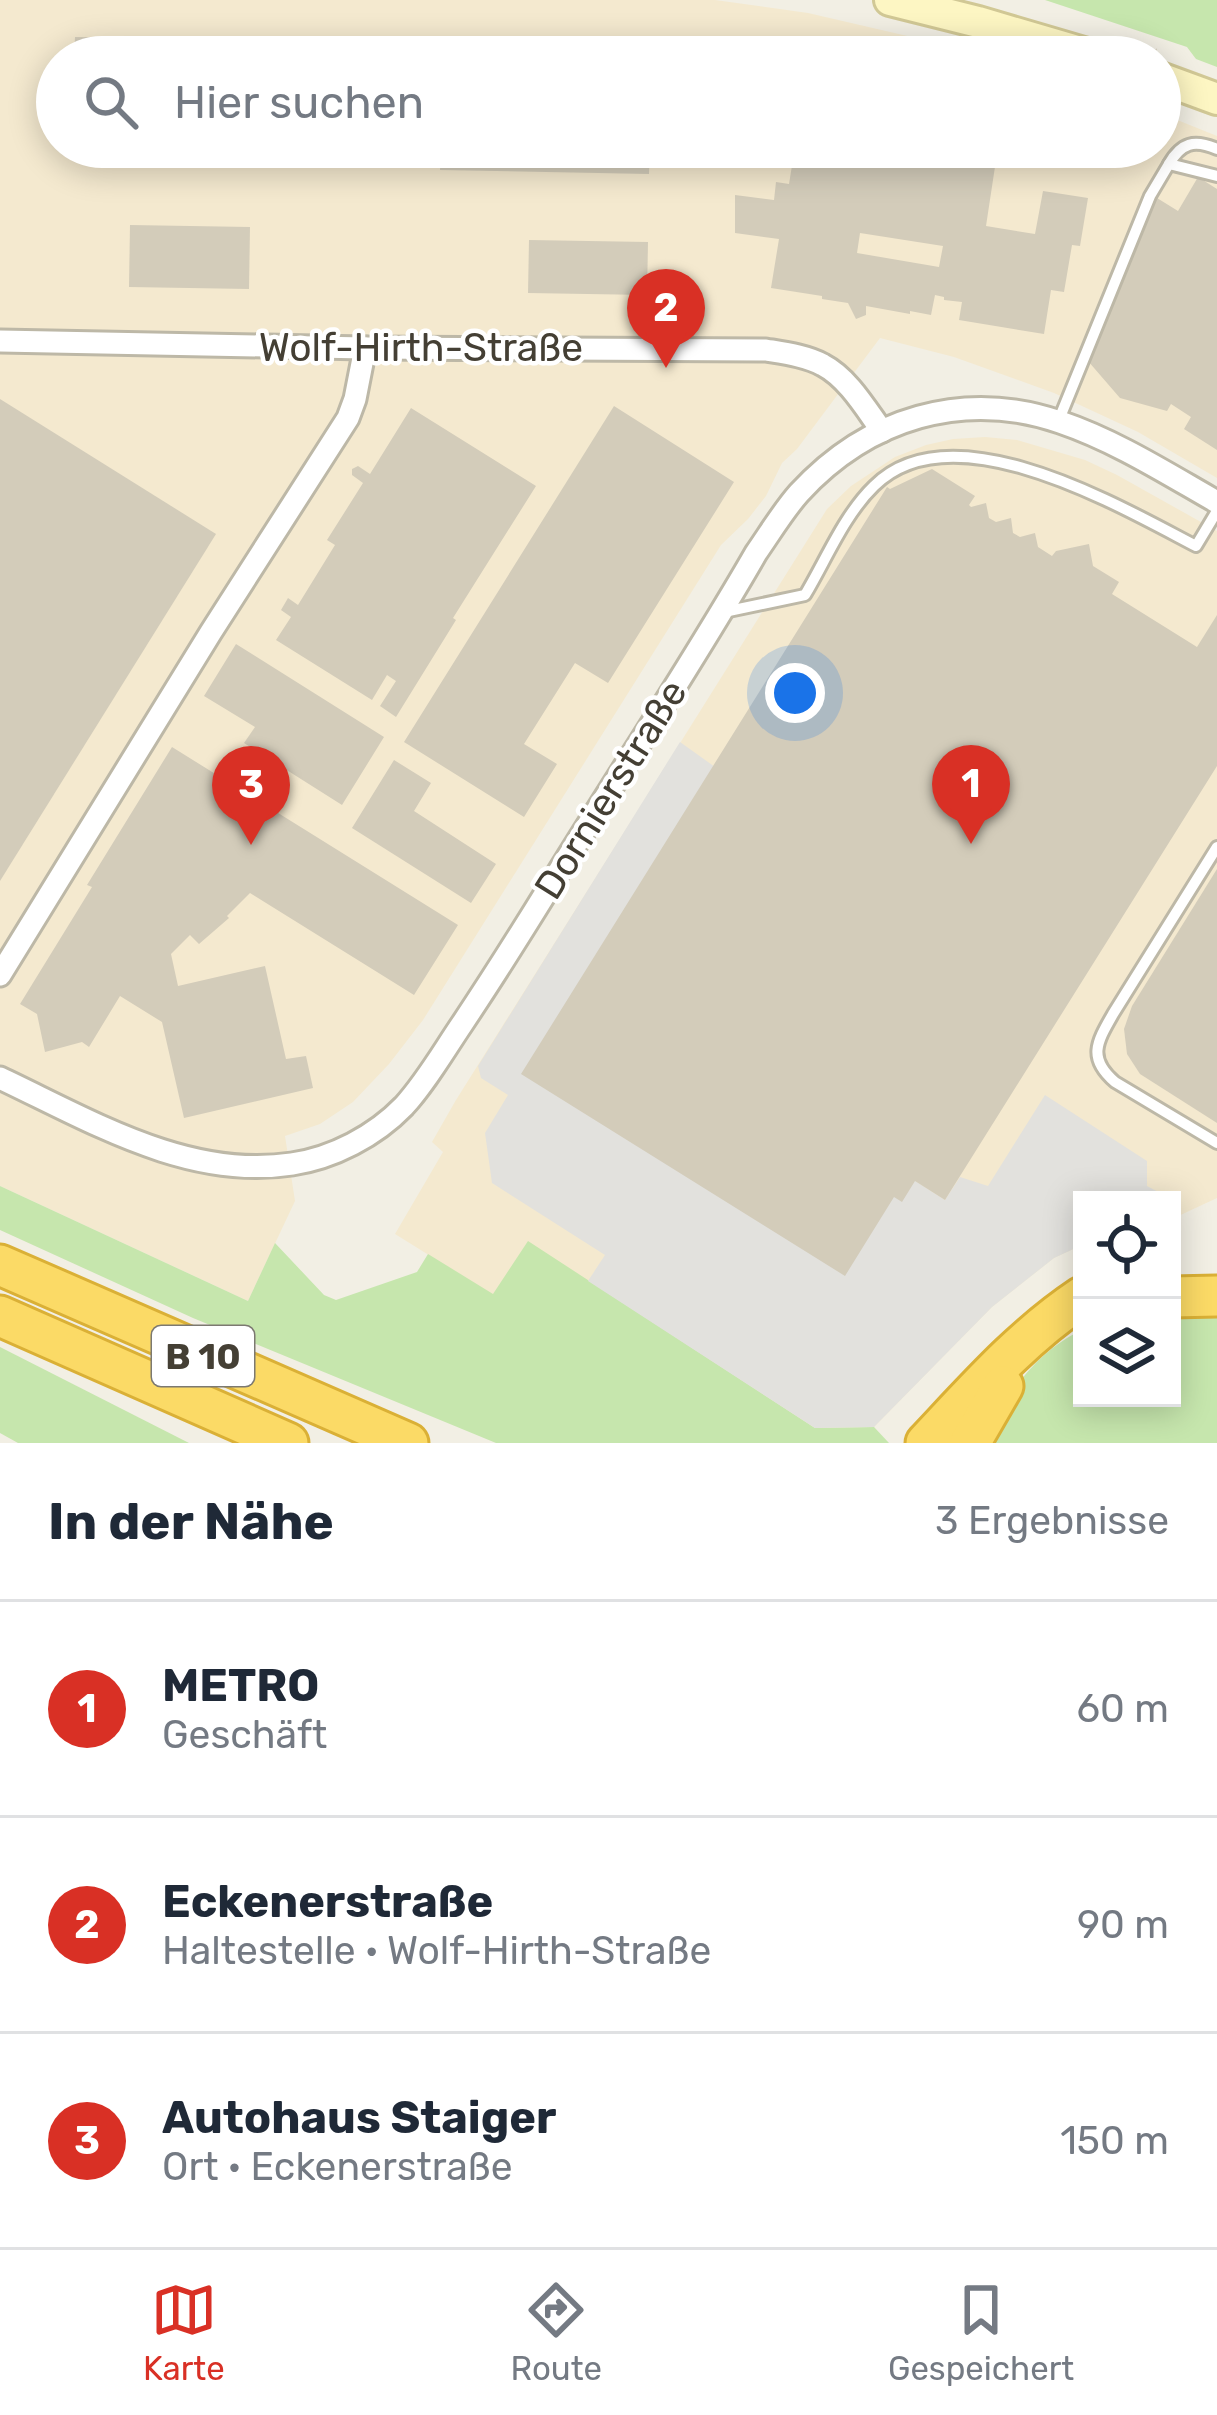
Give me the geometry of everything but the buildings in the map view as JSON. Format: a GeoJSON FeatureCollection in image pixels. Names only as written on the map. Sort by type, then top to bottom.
{"type":"FeatureCollection","features":[{"type":"Feature","properties":{"kind":"highway","name":"B 10"},"geometry":{"type":"LineString","coordinates":[[0,1265],[408,1443]]}},
{"type":"Feature","properties":{"kind":"highway"},"geometry":{"type":"LineString","coordinates":[[1181,1270],[1217,1271]]}},
{"type":"Feature","properties":{"kind":"highway"},"geometry":{"type":"LineString","coordinates":[[1181,1297],[1217,1297]]}},
{"type":"Feature","properties":{"kind":"highway"},"geometry":{"type":"LineString","coordinates":[[926,1443],[1018,1346],[1079,1299]]}},
{"type":"Feature","properties":{"kind":"highway","name":"B 10"},"geometry":{"type":"LineString","coordinates":[[0,1316],[288,1443]]}},
{"type":"Feature","properties":{"kind":"highway"},"geometry":{"type":"LineString","coordinates":[[970,1443],[1011,1375],[1073,1324]]}},
{"type":"Feature","properties":{"kind":"highway"},"geometry":{"type":"LineString","coordinates":[[129,1374],[226,1443]]}},
{"type":"Feature","properties":{"kind":"main road"},"geometry":{"type":"LineString","coordinates":[[890,0],[1026,36]]}},
{"type":"Feature","properties":{"kind":"main road"},"geometry":{"type":"LineString","coordinates":[[1181,86],[1217,99]]}},
{"type":"Feature","properties":{"kind":"street","name":"Wolf-Hirth-Straße"},"geometry":{"type":"LineString","coordinates":[[0,341],[776,352],[829,368],[882,430]]}},
{"type":"Feature","properties":{"kind":"street"},"geometry":{"type":"LineString","coordinates":[[0,975],[348,418],[365,348]]}},
{"type":"Feature","properties":{"kind":"street","name":"Dornierstraße"},"geometry":{"type":"LineString","coordinates":[[0,1078],[133,1140],[187,1158],[243,1166],[295,1164],[334,1152],[370,1133],[401,1108],[431,1071],[756,553],[798,494],[839,455],[882,430],[950,409],[1020,412],[1058,422],[1147,461],[1217,507]]}},
{"type":"Feature","properties":{"kind":"lane"},"geometry":{"type":"LineString","coordinates":[[1181,148],[1205,143],[1217,148]]}},
{"type":"Feature","properties":{"kind":"lane"},"geometry":{"type":"LineString","coordinates":[[1181,167],[1217,176]]}},
{"type":"Feature","properties":{"kind":"lane"},"geometry":{"type":"LineString","coordinates":[[1058,422],[1150,196],[1167,168]]}},
{"type":"Feature","properties":{"kind":"lane"},"geometry":{"type":"LineString","coordinates":[[721,613],[805,595],[875,484],[923,459],[957,456],[1029,470],[1098,495],[1196,546],[1217,507]]}},
{"type":"Feature","properties":{"kind":"lane"},"geometry":{"type":"LineString","coordinates":[[1217,847],[1113,1014],[1096,1054],[1115,1082],[1217,1143]]}},
{"type":"Feature","properties":{"kind":"shaded area"},"geometry":{"type":"Polygon","coordinates":[[[0,0],[715,0],[808,13],[907,36],[36,36],[36,168],[1181,168],[1181,121],[1217,136],[1217,478],[1138,432],[1054,393],[954,357],[880,338],[782,463],[766,496],[721,545],[423,1020],[353,1102],[320,1124],[285,1136],[295,1201],[248,1301],[0,1186],[0,0]]]}},
{"type":"Feature","properties":{"kind":"shaded area"},"geometry":{"type":"Polygon","coordinates":[[[953,439],[1017,440],[1085,460],[1217,531],[1217,1198],[1181,1215],[1181,1191],[1073,1191],[1073,1249],[1054,1258],[992,1307],[874,1427],[815,1428],[528,1242],[493,1295],[395,1234],[443,1152],[432,1142],[456,1100],[827,509],[851,486],[895,457],[953,439]]]}},
{"type":"Feature","properties":{"kind":"shaded area"},"geometry":{"type":"Polygon","coordinates":[[[680,742],[715,767],[881,1159],[945,1200],[960,1177],[988,1186],[1045,1095],[1147,1161],[1147,1186],[1156,1191],[1073,1191],[1073,1249],[1054,1258],[992,1307],[874,1427],[815,1428],[588,1281],[605,1255],[492,1183],[485,1133],[508,1095],[481,1078],[478,1066],[680,742]]]}},
{"type":"Feature","properties":{"kind":"green space"},"geometry":{"type":"Polygon","coordinates":[[[1045,0],[1217,0],[1217,67],[1196,59],[1181,45],[1181,36],[1154,36],[1045,0]]]}},
{"type":"Feature","properties":{"kind":"green space"},"geometry":{"type":"Polygon","coordinates":[[[0,1186],[248,1301],[275,1243],[324,1295],[336,1300],[417,1272],[428,1254],[493,1294],[528,1241],[815,1428],[874,1427],[889,1443],[496,1443],[193,1318],[0,1230],[0,1186]]]}},
{"type":"Feature","properties":{"kind":"green space"},"geometry":{"type":"Polygon","coordinates":[[[1181,1308],[1217,1310],[1217,1443],[981,1443],[1035,1364],[1073,1335],[1073,1407],[1181,1407],[1181,1308]]]}},
{"type":"Feature","properties":{"kind":"green space"},"geometry":{"type":"Polygon","coordinates":[[[0,1347],[189,1443],[18,1443],[0,1433],[0,1347]]]}},
{"type":"Feature","properties":{"kind":"place","name":"Eckenerstraße"},"geometry":{"type":"Point","coordinates":[666,368]}},
{"type":"Feature","properties":{"kind":"place","name":"METRO"},"geometry":{"type":"Point","coordinates":[971,844]}},
{"type":"Feature","properties":{"kind":"place","name":"Autohaus Staiger"},"geometry":{"type":"Point","coordinates":[251,845]}}]}
